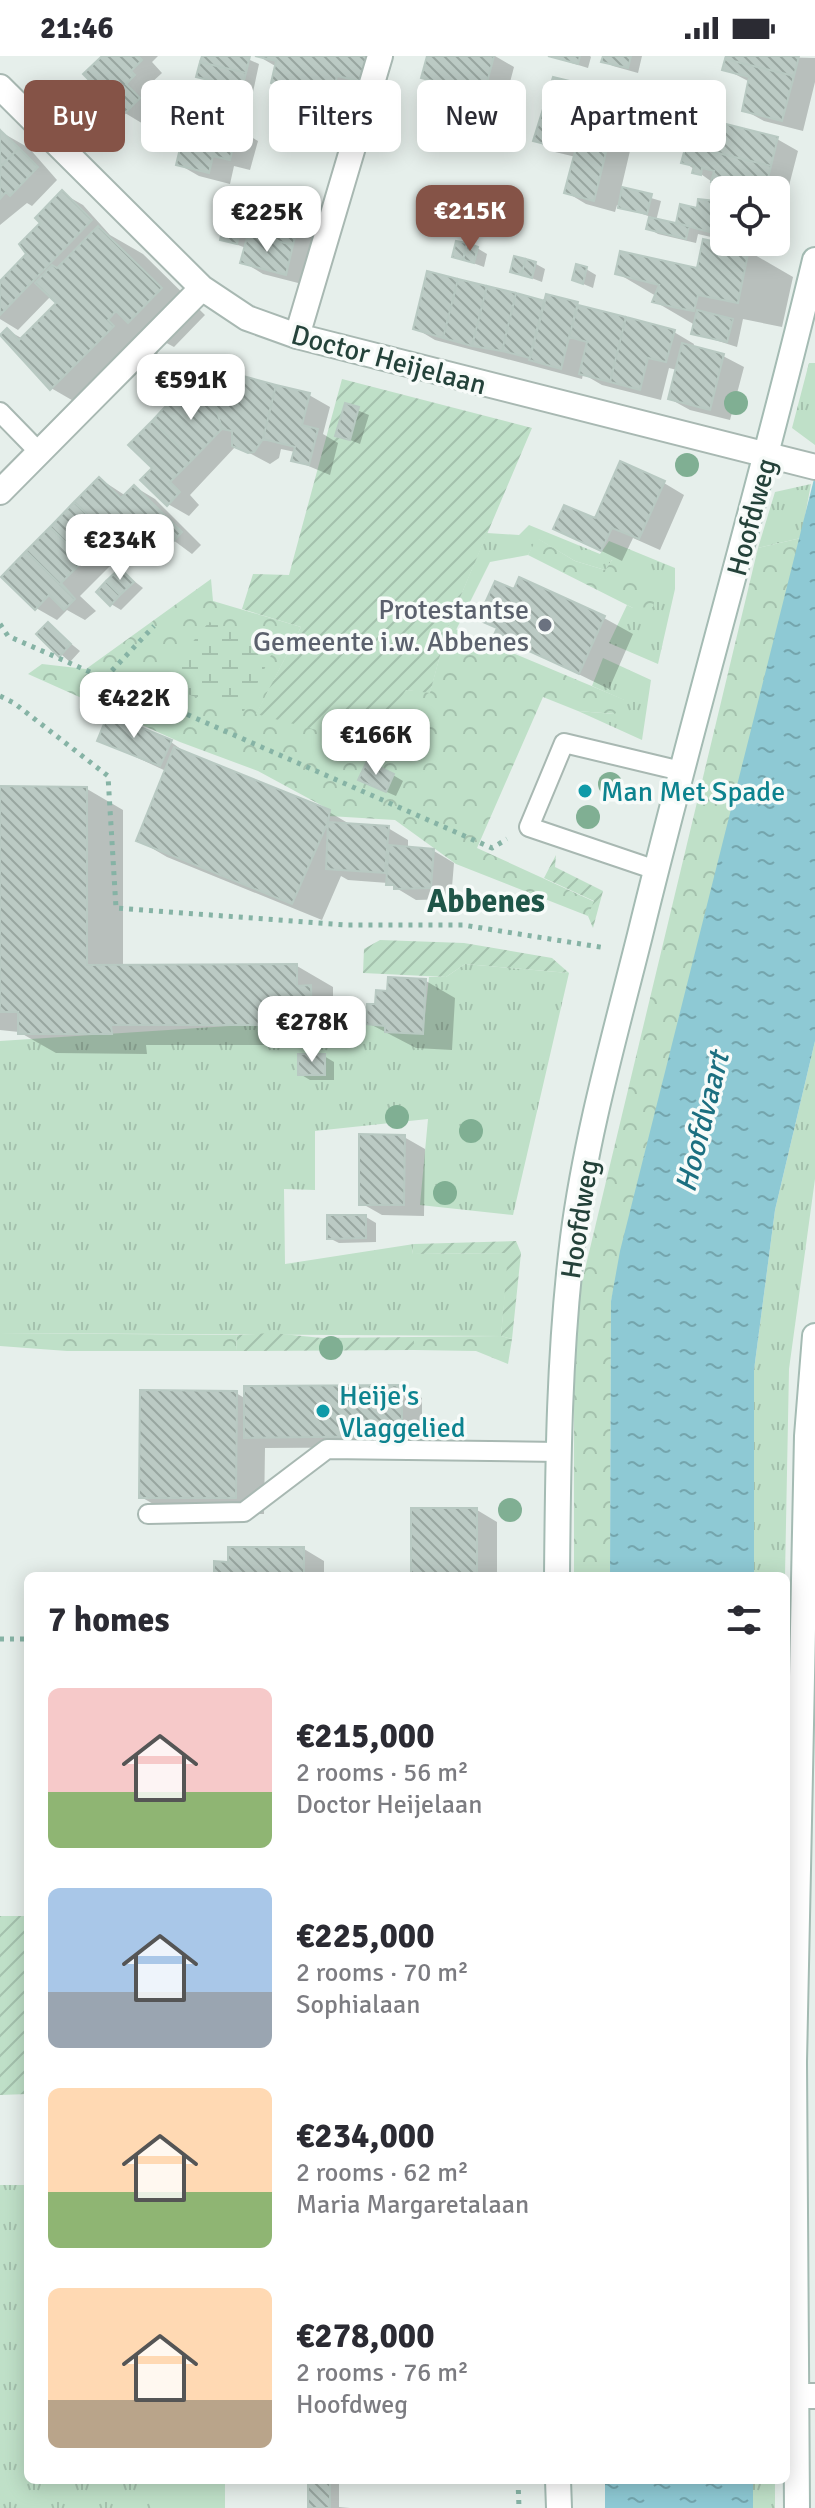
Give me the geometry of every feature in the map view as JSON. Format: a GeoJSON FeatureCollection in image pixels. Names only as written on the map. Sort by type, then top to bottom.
{"type":"FeatureCollection","features":[{"type":"Feature","properties":{"kind":"street"},"geometry":{"type":"LineString","coordinates":[[297,336],[380,56]]}},
{"type":"Feature","properties":{"kind":"street","name":"Doctor Heijelaan"},"geometry":{"type":"LineString","coordinates":[[0,87],[202,288],[247,318],[297,336],[768,458],[810,466]]}},
{"type":"Feature","properties":{"kind":"street","name":"Hoofdweg"},"geometry":{"type":"LineString","coordinates":[[557,1572],[563,1336],[574,1235],[596,1112],[681,771],[768,458],[815,260]]}},
{"type":"Feature","properties":{"kind":"street"},"geometry":{"type":"LineString","coordinates":[[0,492],[202,288]]}},
{"type":"Feature","properties":{"kind":"street"},"geometry":{"type":"LineString","coordinates":[[797,2508],[806,2396],[794,2062],[807,1436],[815,1336]]}},
{"type":"Feature","properties":{"kind":"street"},"geometry":{"type":"LineString","coordinates":[[558,2484],[559,2508]]}},
{"type":"Feature","properties":{"kind":"lane"},"geometry":{"type":"LineString","coordinates":[[0,412],[39,452]]}},
{"type":"Feature","properties":{"kind":"lane"},"geometry":{"type":"LineString","coordinates":[[656,870],[529,827],[564,743],[681,771]]}},
{"type":"Feature","properties":{"kind":"lane"},"geometry":{"type":"LineString","coordinates":[[148,1514],[244,1512],[327,1449],[559,1452]]}},
{"type":"Feature","properties":{"kind":"path"},"geometry":{"type":"LineString","coordinates":[[0,624],[8,636],[492,848],[529,827]]}},
{"type":"Feature","properties":{"kind":"path"},"geometry":{"type":"LineString","coordinates":[[105,678],[154,626]]}},
{"type":"Feature","properties":{"kind":"path"},"geometry":{"type":"LineString","coordinates":[[0,696],[14,703],[108,776],[116,908],[346,925],[463,925],[613,949],[634,959]]}},
{"type":"Feature","properties":{"kind":"path"},"geometry":{"type":"LineString","coordinates":[[0,1639],[24,1639]]}},
{"type":"Feature","properties":{"kind":"path"},"geometry":{"type":"LineString","coordinates":[[518,2484],[519,2508]]}},
{"type":"Feature","properties":{"kind":"green space"},"geometry":{"type":"Polygon","coordinates":[[[809,363],[815,363],[815,445],[792,428],[809,363]]]}},
{"type":"Feature","properties":{"kind":"green space"},"geometry":{"type":"Polygon","coordinates":[[[342,379],[532,428],[448,626],[430,693],[406,690],[369,744],[256,714],[301,627],[242,609],[253,574],[289,575],[342,379]]]}},
{"type":"Feature","properties":{"kind":"green space"},"geometry":{"type":"Polygon","coordinates":[[[811,484],[801,538],[758,548],[775,492],[811,484]]]}},
{"type":"Feature","properties":{"kind":"green space"},"geometry":{"type":"Polygon","coordinates":[[[529,525],[600,554],[609,541],[675,568],[675,589],[658,664],[609,643],[627,605],[633,608],[612,560],[605,570],[575,561],[538,539],[528,555],[490,562],[456,630],[448,626],[487,533],[519,535],[529,525]]]}},
{"type":"Feature","properties":{"kind":"green space"},"geometry":{"type":"Polygon","coordinates":[[[537,538],[575,561],[605,570],[612,560],[658,586],[653,607],[633,608],[528,555],[537,538]]]}},
{"type":"Feature","properties":{"kind":"green space"},"geometry":{"type":"Polygon","coordinates":[[[801,538],[611,1301],[610,1572],[574,1572],[574,1315],[758,548],[801,538]]]}},
{"type":"Feature","properties":{"kind":"green space"},"geometry":{"type":"Polygon","coordinates":[[[211,579],[213,601],[301,627],[257,713],[407,690],[430,692],[448,626],[625,700],[615,714],[578,711],[543,697],[477,848],[595,902],[588,916],[456,864],[395,820],[329,816],[330,810],[258,771],[180,742],[28,674],[42,664],[86,669],[211,579]]]}},
{"type":"Feature","properties":{"kind":"green space"},"geometry":{"type":"Polygon","coordinates":[[[209,622],[277,643],[243,713],[158,684],[209,622]]]}},
{"type":"Feature","properties":{"kind":"green space"},"geometry":{"type":"Polygon","coordinates":[[[603,658],[651,680],[642,740],[578,711],[614,714],[624,700],[592,686],[603,658]]]}},
{"type":"Feature","properties":{"kind":"green space"},"geometry":{"type":"Polygon","coordinates":[[[556,855],[555,867],[603,891],[593,928],[588,916],[594,901],[544,878],[556,855]]]}},
{"type":"Feature","properties":{"kind":"green space"},"geometry":{"type":"Polygon","coordinates":[[[380,940],[464,943],[552,958],[569,973],[465,964],[446,977],[363,973],[364,949],[380,940]]]}},
{"type":"Feature","properties":{"kind":"green space"},"geometry":{"type":"Polygon","coordinates":[[[465,964],[569,973],[513,1215],[420,1205],[428,1119],[315,1131],[315,1190],[284,1189],[285,1264],[414,1244],[412,1254],[509,1253],[501,1336],[0,1333],[0,1041],[350,1018],[423,1034],[429,977],[446,977],[465,964]]]}},
{"type":"Feature","properties":{"kind":"green space"},"geometry":{"type":"Polygon","coordinates":[[[815,1041],[815,1179],[789,1369],[785,1572],[754,1572],[754,1370],[775,1210],[815,1041]]]}},
{"type":"Feature","properties":{"kind":"green space"},"geometry":{"type":"Polygon","coordinates":[[[516,1241],[521,1253],[512,1339],[501,1336],[508,1253],[412,1254],[414,1244],[516,1241]]]}},
{"type":"Feature","properties":{"kind":"green space"},"geometry":{"type":"Polygon","coordinates":[[[0,1333],[237,1335],[236,1351],[67,1351],[0,1346],[0,1333]]]}},
{"type":"Feature","properties":{"kind":"green space"},"geometry":{"type":"Polygon","coordinates":[[[272,1333],[322,1338],[414,1337],[414,1350],[236,1351],[237,1335],[272,1333]]]}},
{"type":"Feature","properties":{"kind":"green space"},"geometry":{"type":"Polygon","coordinates":[[[501,1336],[512,1339],[508,1364],[476,1351],[414,1350],[414,1337],[501,1336]]]}},
{"type":"Feature","properties":{"kind":"green space"},"geometry":{"type":"Polygon","coordinates":[[[0,1916],[24,1916],[24,2094],[0,2095],[0,1916]]]}},
{"type":"Feature","properties":{"kind":"green space"},"geometry":{"type":"Polygon","coordinates":[[[0,2185],[24,2185],[24,2484],[152,2484],[152,2508],[0,2508],[0,2185]]]}},
{"type":"Feature","properties":{"kind":"green space"},"geometry":{"type":"Polygon","coordinates":[[[152,2484],[225,2484],[225,2508],[152,2508],[152,2484]]]}},
{"type":"Feature","properties":{"kind":"green space"},"geometry":{"type":"Polygon","coordinates":[[[753,2484],[775,2484],[775,2508],[753,2508],[753,2484]]]}},
{"type":"Feature","properties":{"kind":"water","name":"Hoofdvaart"},"geometry":{"type":"Polygon","coordinates":[[[815,475],[815,1041],[775,1210],[754,1370],[754,1572],[610,1572],[611,1301],[620,1251],[815,475]]]}},
{"type":"Feature","properties":{"kind":"water"},"geometry":{"type":"Polygon","coordinates":[[[605,2484],[753,2484],[753,2508],[605,2508],[605,2484]]]}},
{"type":"Feature","properties":{"kind":"building"},"geometry":{"type":"Polygon","coordinates":[[[102,56],[138,56],[142,60],[131,71],[135,75],[126,84],[140,98],[125,113],[125,80],[89,80],[83,74],[102,56]]]}},
{"type":"Feature","properties":{"kind":"building"},"geometry":{"type":"Polygon","coordinates":[[[202,56],[250,56],[246,73],[200,62],[202,56]]]}},
{"type":"Feature","properties":{"kind":"building"},"geometry":{"type":"Polygon","coordinates":[[[255,56],[370,56],[364,80],[337,76],[336,80],[272,80],[276,61],[255,56]]]}},
{"type":"Feature","properties":{"kind":"building"},"geometry":{"type":"Polygon","coordinates":[[[427,56],[494,56],[488,80],[421,78],[427,56]]]}},
{"type":"Feature","properties":{"kind":"building"},"geometry":{"type":"Polygon","coordinates":[[[548,56],[580,56],[578,64],[548,56]]]}},
{"type":"Feature","properties":{"kind":"building"},"geometry":{"type":"Polygon","coordinates":[[[603,56],[631,56],[628,68],[601,62],[603,56]]]}},
{"type":"Feature","properties":{"kind":"building"},"geometry":{"type":"Polygon","coordinates":[[[726,56],[799,56],[794,76],[725,59],[726,56]]]}},
{"type":"Feature","properties":{"kind":"building"},"geometry":{"type":"Polygon","coordinates":[[[725,59],[794,76],[782,121],[742,111],[749,77],[722,70],[725,59]]]}},
{"type":"Feature","properties":{"kind":"building"},"geometry":{"type":"Polygon","coordinates":[[[200,62],[246,73],[244,80],[196,77],[200,62]]]}},
{"type":"Feature","properties":{"kind":"building"},"geometry":{"type":"Polygon","coordinates":[[[542,112],[542,143],[533,141],[542,112]]]}},
{"type":"Feature","properties":{"kind":"building"},"geometry":{"type":"Polygon","coordinates":[[[726,124],[778,137],[771,166],[713,152],[726,152],[726,124]]]}},
{"type":"Feature","properties":{"kind":"building"},"geometry":{"type":"Polygon","coordinates":[[[0,130],[19,148],[0,167],[0,130]]]}},
{"type":"Feature","properties":{"kind":"building"},"geometry":{"type":"Polygon","coordinates":[[[19,148],[38,167],[10,196],[6,192],[0,199],[0,167],[19,148]]]}},
{"type":"Feature","properties":{"kind":"building"},"geometry":{"type":"Polygon","coordinates":[[[179,152],[232,152],[230,160],[213,156],[209,173],[176,165],[179,152]]]}},
{"type":"Feature","properties":{"kind":"building"},"geometry":{"type":"Polygon","coordinates":[[[575,152],[606,152],[594,201],[564,193],[575,152]]]}},
{"type":"Feature","properties":{"kind":"building"},"geometry":{"type":"Polygon","coordinates":[[[684,152],[714,152],[771,166],[768,176],[713,176],[714,171],[702,168],[701,175],[692,173],[694,166],[681,163],[684,152]]]}},
{"type":"Feature","properties":{"kind":"building"},"geometry":{"type":"Polygon","coordinates":[[[622,187],[652,194],[647,214],[618,208],[622,187]]]}},
{"type":"Feature","properties":{"kind":"building"},"geometry":{"type":"Polygon","coordinates":[[[62,190],[92,220],[0,315],[0,281],[26,254],[19,244],[40,223],[35,218],[62,190]]]}},
{"type":"Feature","properties":{"kind":"building"},"geometry":{"type":"Polygon","coordinates":[[[268,191],[305,201],[293,245],[257,236],[268,191]]]}},
{"type":"Feature","properties":{"kind":"building"},"geometry":{"type":"Polygon","coordinates":[[[698,199],[710,200],[710,232],[676,223],[680,204],[697,208],[698,199]]]}},
{"type":"Feature","properties":{"kind":"building"},"geometry":{"type":"Polygon","coordinates":[[[228,206],[246,210],[237,244],[220,240],[228,206]]]}},
{"type":"Feature","properties":{"kind":"building"},"geometry":{"type":"Polygon","coordinates":[[[649,217],[689,226],[686,239],[646,229],[649,217]]]}},
{"type":"Feature","properties":{"kind":"building"},"geometry":{"type":"Polygon","coordinates":[[[98,226],[162,288],[128,323],[116,311],[108,320],[114,326],[50,390],[0,335],[7,328],[19,340],[56,303],[35,283],[52,265],[57,268],[98,226]]]}},
{"type":"Feature","properties":{"kind":"building"},"geometry":{"type":"Polygon","coordinates":[[[248,234],[293,245],[286,275],[240,263],[248,234]]]}},
{"type":"Feature","properties":{"kind":"building"},"geometry":{"type":"Polygon","coordinates":[[[703,239],[710,241],[710,256],[748,256],[738,303],[698,295],[694,311],[677,308],[652,302],[659,285],[615,274],[620,251],[697,268],[703,239]]]}},
{"type":"Feature","properties":{"kind":"building"},"geometry":{"type":"Polygon","coordinates":[[[456,241],[467,243],[463,260],[452,257],[456,241]]]}},
{"type":"Feature","properties":{"kind":"building"},"geometry":{"type":"Polygon","coordinates":[[[467,243],[478,247],[474,263],[463,260],[467,243]]]}},
{"type":"Feature","properties":{"kind":"building"},"geometry":{"type":"Polygon","coordinates":[[[514,256],[526,259],[521,275],[510,272],[514,256]]]}},
{"type":"Feature","properties":{"kind":"building"},"geometry":{"type":"Polygon","coordinates":[[[526,259],[536,262],[532,278],[521,275],[526,259]]]}},
{"type":"Feature","properties":{"kind":"building"},"geometry":{"type":"Polygon","coordinates":[[[576,264],[587,267],[583,284],[572,280],[576,264]]]}},
{"type":"Feature","properties":{"kind":"building"},"geometry":{"type":"Polygon","coordinates":[[[427,271],[458,279],[443,338],[413,329],[427,271]]]}},
{"type":"Feature","properties":{"kind":"building"},"geometry":{"type":"Polygon","coordinates":[[[458,279],[487,286],[472,346],[443,338],[458,279]]]}},
{"type":"Feature","properties":{"kind":"building"},"geometry":{"type":"Polygon","coordinates":[[[487,286],[516,293],[502,351],[472,346],[487,286]]]}},
{"type":"Feature","properties":{"kind":"building"},"geometry":{"type":"Polygon","coordinates":[[[516,293],[545,301],[530,358],[502,351],[516,293]]]}},
{"type":"Feature","properties":{"kind":"building"},"geometry":{"type":"Polygon","coordinates":[[[546,294],[578,302],[561,369],[529,360],[546,294]]]}},
{"type":"Feature","properties":{"kind":"building"},"geometry":{"type":"Polygon","coordinates":[[[578,305],[626,317],[610,382],[579,374],[587,342],[569,337],[578,305]]]}},
{"type":"Feature","properties":{"kind":"building"},"geometry":{"type":"Polygon","coordinates":[[[697,310],[733,319],[727,342],[691,334],[697,310]]]}},
{"type":"Feature","properties":{"kind":"building"},"geometry":{"type":"Polygon","coordinates":[[[626,317],[675,330],[666,362],[648,358],[640,390],[610,382],[626,317]]]}},
{"type":"Feature","properties":{"kind":"building"},"geometry":{"type":"Polygon","coordinates":[[[682,343],[724,354],[710,410],[668,399],[682,343]]]}},
{"type":"Feature","properties":{"kind":"building"},"geometry":{"type":"Polygon","coordinates":[[[243,376],[276,385],[263,439],[254,452],[248,453],[232,446],[232,431],[222,429],[209,383],[240,391],[243,376]]]}},
{"type":"Feature","properties":{"kind":"building"},"geometry":{"type":"Polygon","coordinates":[[[209,383],[222,429],[192,460],[152,421],[176,395],[187,406],[209,383]]]}},
{"type":"Feature","properties":{"kind":"building"},"geometry":{"type":"Polygon","coordinates":[[[276,385],[310,393],[302,425],[318,429],[309,465],[291,461],[295,447],[263,439],[276,385]]]}},
{"type":"Feature","properties":{"kind":"building"},"geometry":{"type":"Polygon","coordinates":[[[345,403],[359,407],[350,440],[335,436],[345,403]]]}},
{"type":"Feature","properties":{"kind":"building"},"geometry":{"type":"Polygon","coordinates":[[[152,421],[192,460],[170,482],[180,492],[167,506],[140,480],[152,468],[128,445],[152,421]]]}},
{"type":"Feature","properties":{"kind":"building"},"geometry":{"type":"Polygon","coordinates":[[[620,461],[665,481],[639,539],[612,528],[601,551],[553,529],[564,505],[595,518],[620,461]]]}},
{"type":"Feature","properties":{"kind":"building"},"geometry":{"type":"Polygon","coordinates":[[[99,477],[121,498],[134,485],[182,532],[171,544],[143,517],[117,543],[74,502],[99,477]]]}},
{"type":"Feature","properties":{"kind":"building"},"geometry":{"type":"Polygon","coordinates":[[[74,502],[117,543],[104,555],[96,548],[84,560],[50,527],[74,502]]]}},
{"type":"Feature","properties":{"kind":"building"},"geometry":{"type":"Polygon","coordinates":[[[50,527],[84,560],[61,583],[75,599],[26,551],[50,527]]]}},
{"type":"Feature","properties":{"kind":"building"},"geometry":{"type":"Polygon","coordinates":[[[26,551],[75,599],[64,610],[49,595],[35,610],[1,577],[26,551]]]}},
{"type":"Feature","properties":{"kind":"building"},"geometry":{"type":"Polygon","coordinates":[[[120,568],[134,582],[120,595],[106,581],[120,568]]]}},
{"type":"Feature","properties":{"kind":"building","name":"Protestantse Gemeente i.w. Abbenes"},"geometry":{"type":"Polygon","coordinates":[[[519,577],[605,616],[579,674],[494,635],[497,628],[483,622],[486,616],[480,614],[495,581],[514,589],[519,577]]]}},
{"type":"Feature","properties":{"kind":"building"},"geometry":{"type":"Polygon","coordinates":[[[106,581],[120,595],[110,606],[96,592],[106,581]]]}},
{"type":"Feature","properties":{"kind":"building"},"geometry":{"type":"Polygon","coordinates":[[[48,622],[71,644],[59,657],[36,634],[48,622]]]}},
{"type":"Feature","properties":{"kind":"building"},"geometry":{"type":"Polygon","coordinates":[[[108,714],[172,740],[160,766],[97,741],[108,714]]]}},
{"type":"Feature","properties":{"kind":"building"},"geometry":{"type":"Polygon","coordinates":[[[174,747],[330,810],[328,822],[292,904],[136,841],[174,747]]]}},
{"type":"Feature","properties":{"kind":"building"},"geometry":{"type":"Polygon","coordinates":[[[367,761],[394,774],[386,792],[358,780],[367,761]]]}},
{"type":"Feature","properties":{"kind":"building"},"geometry":{"type":"Polygon","coordinates":[[[0,786],[87,787],[87,965],[297,964],[297,986],[311,985],[312,1025],[111,1025],[112,1034],[18,1034],[18,1012],[0,1012],[0,786]]]}},
{"type":"Feature","properties":{"kind":"building"},"geometry":{"type":"Polygon","coordinates":[[[328,822],[389,826],[385,873],[326,869],[328,822]]]}},
{"type":"Feature","properties":{"kind":"building"},"geometry":{"type":"Polygon","coordinates":[[[389,845],[434,849],[431,888],[394,889],[394,885],[386,885],[389,845]]]}},
{"type":"Feature","properties":{"kind":"building"},"geometry":{"type":"Polygon","coordinates":[[[388,977],[426,979],[423,1034],[385,1032],[385,1026],[366,1024],[367,1004],[375,1004],[376,990],[387,991],[388,977]]]}},
{"type":"Feature","properties":{"kind":"building"},"geometry":{"type":"Polygon","coordinates":[[[298,1054],[325,1054],[325,1075],[298,1075],[298,1054]]]}},
{"type":"Feature","properties":{"kind":"building"},"geometry":{"type":"Polygon","coordinates":[[[359,1134],[405,1135],[404,1205],[359,1205],[359,1134]]]}},
{"type":"Feature","properties":{"kind":"building"},"geometry":{"type":"Polygon","coordinates":[[[327,1215],[366,1215],[366,1238],[327,1239],[327,1215]]]}},
{"type":"Feature","properties":{"kind":"building","name":"Heije's Vlaggelied"},"geometry":{"type":"Polygon","coordinates":[[[402,1385],[402,1436],[244,1438],[244,1386],[402,1385]]]}},
{"type":"Feature","properties":{"kind":"building"},"geometry":{"type":"Polygon","coordinates":[[[140,1390],[237,1391],[236,1498],[139,1498],[140,1390]]]}},
{"type":"Feature","properties":{"kind":"building"},"geometry":{"type":"Polygon","coordinates":[[[411,1508],[477,1508],[477,1572],[411,1572],[411,1508]]]}},
{"type":"Feature","properties":{"kind":"building"},"geometry":{"type":"Polygon","coordinates":[[[228,1547],[304,1547],[304,1572],[214,1572],[214,1561],[228,1562],[228,1547]]]}},
{"type":"Feature","properties":{"kind":"building"},"geometry":{"type":"Polygon","coordinates":[[[308,2484],[330,2484],[330,2508],[308,2508],[308,2484]]]}},
{"type":"Feature","properties":{"kind":"place","name":"Protestantse Gemeente i.w. Abbenes"},"geometry":{"type":"Point","coordinates":[545,625]}},
{"type":"Feature","properties":{"kind":"place","name":"Man Met Spade"},"geometry":{"type":"Point","coordinates":[585,791]}},
{"type":"Feature","properties":{"kind":"place","name":"Heije's Vlaggelied"},"geometry":{"type":"Point","coordinates":[323,1411]}},
{"type":"Feature","properties":{"kind":"district","name":"Abbenes"},"geometry":{"type":"Point","coordinates":[486,901]}}]}
